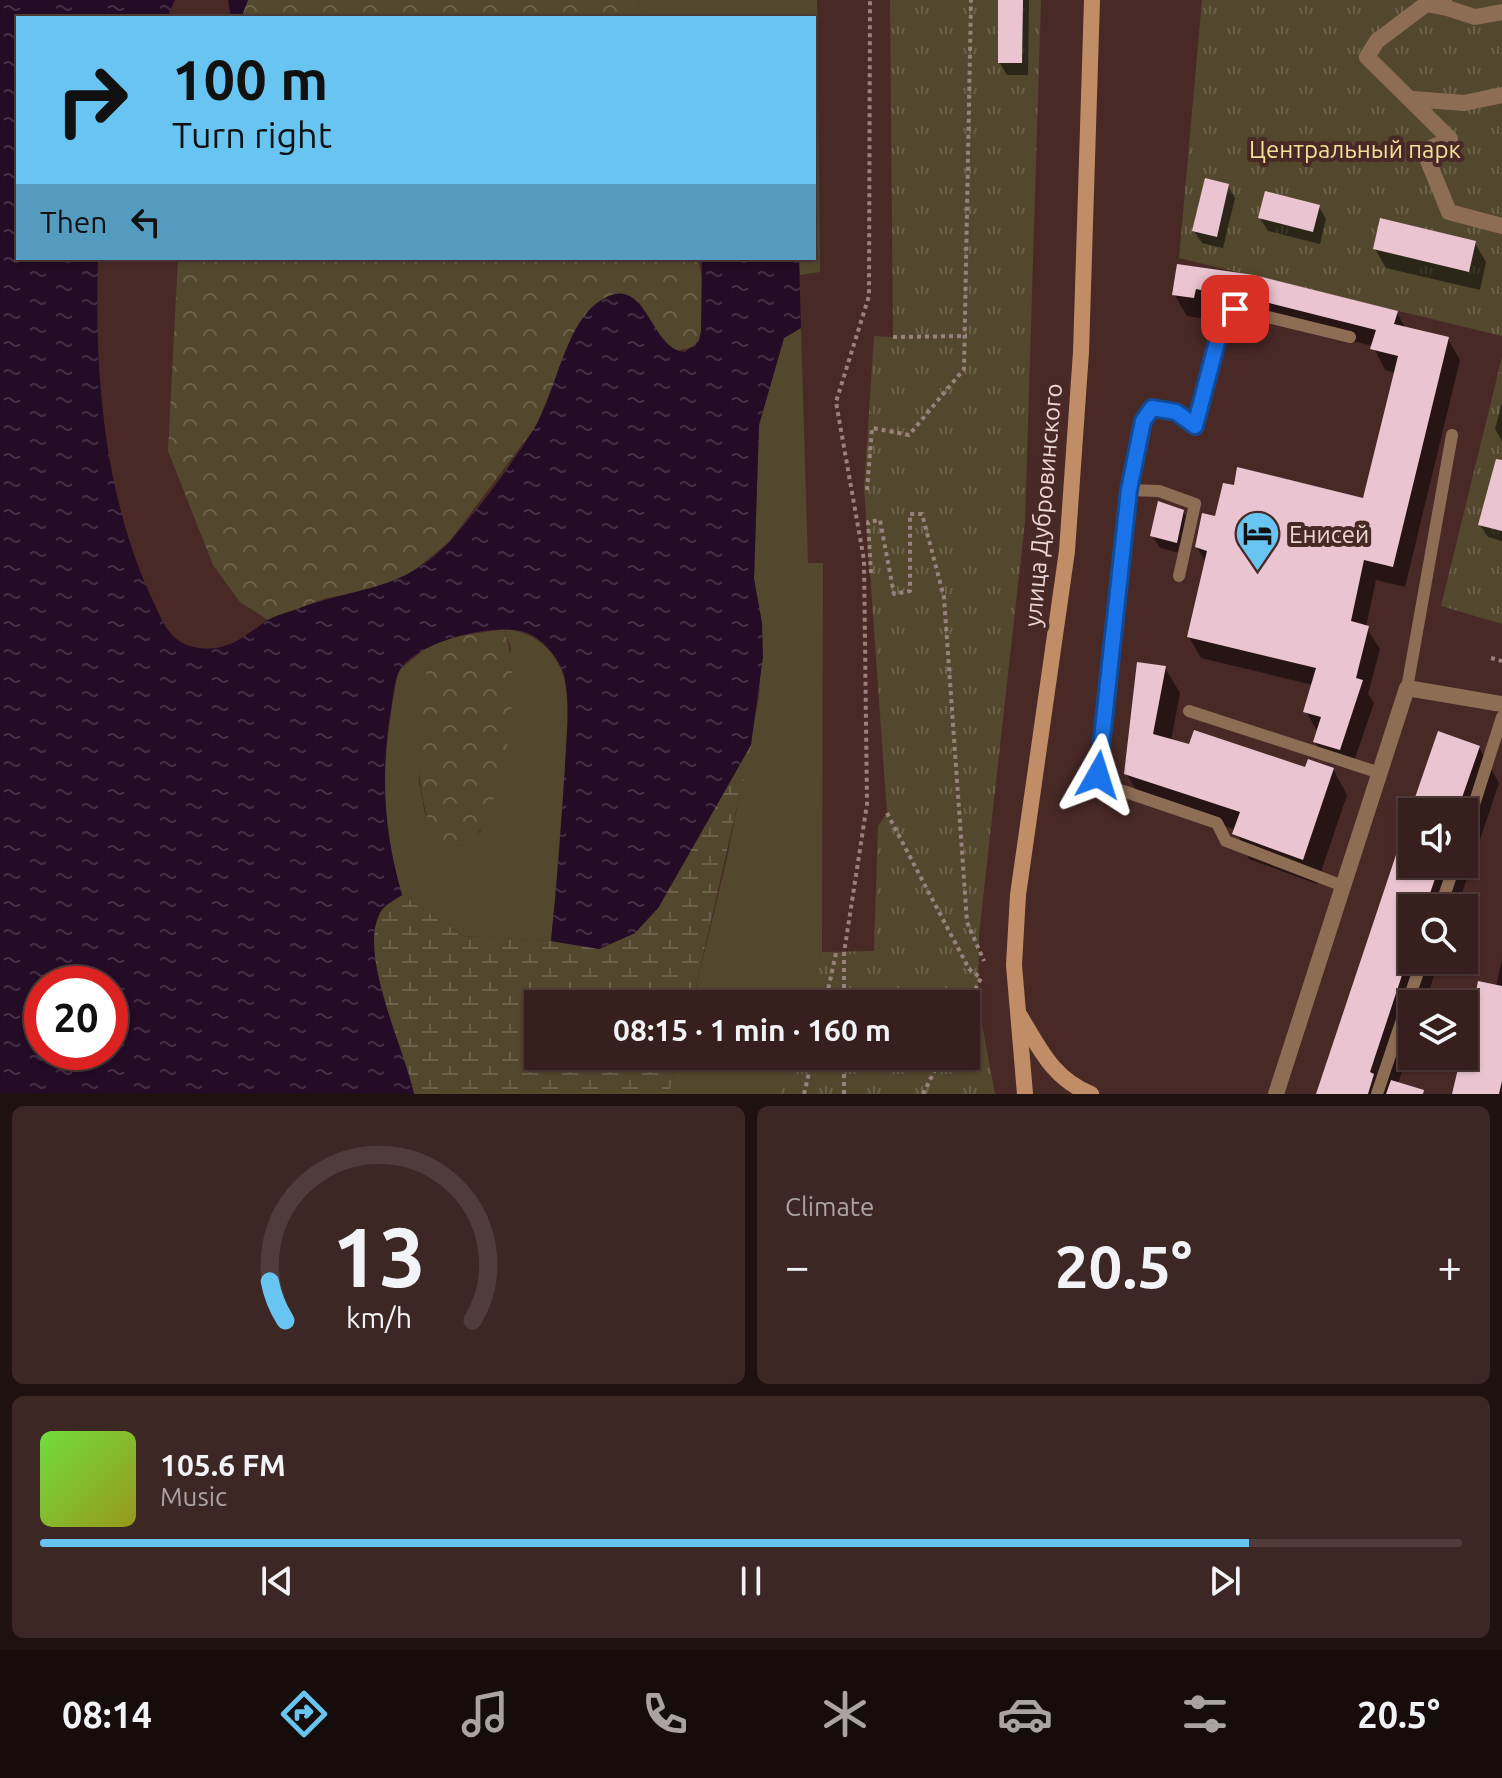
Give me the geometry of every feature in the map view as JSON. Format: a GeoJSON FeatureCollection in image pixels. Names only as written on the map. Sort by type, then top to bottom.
{"type":"FeatureCollection","features":[{"type":"Feature","properties":{"kind":"main road","name":"улица Дубровинского"},"geometry":{"type":"LineString","coordinates":[[1025,1094],[1014,965],[1018,895],[1068,536],[1081,352],[1092,0]]}},
{"type":"Feature","properties":{"kind":"main road","name":"улица Дубровинского"},"geometry":{"type":"LineString","coordinates":[[1017,1011],[1053,1070],[1065,1081],[1091,1094]]}},
{"type":"Feature","properties":{"kind":"street"},"geometry":{"type":"LineString","coordinates":[[1475,17],[1488,0]]}},
{"type":"Feature","properties":{"kind":"street"},"geometry":{"type":"LineString","coordinates":[[1502,12],[1475,17],[1445,4],[1426,4],[1377,41],[1367,57],[1450,139],[1450,146],[1437,145],[1424,151],[1449,212],[1502,226]]}},
{"type":"Feature","properties":{"kind":"street"},"geometry":{"type":"LineString","coordinates":[[1411,98],[1421,102],[1464,103],[1502,95]]}},
{"type":"Feature","properties":{"kind":"street"},"geometry":{"type":"LineString","coordinates":[[1276,1094],[1407,688],[1502,704]]}},
{"type":"Feature","properties":{"kind":"lane"},"geometry":{"type":"LineString","coordinates":[[1343,886],[1226,841],[1217,823],[1114,788],[1098,775],[1129,490],[1143,421],[1152,408],[1176,412],[1195,426],[1223,319],[1235,309],[1350,337]]}},
{"type":"Feature","properties":{"kind":"lane"},"geometry":{"type":"LineString","coordinates":[[1407,688],[1452,435]]}},
{"type":"Feature","properties":{"kind":"lane"},"geometry":{"type":"LineString","coordinates":[[1129,490],[1159,491],[1195,504],[1179,576]]}},
{"type":"Feature","properties":{"kind":"lane"},"geometry":{"type":"LineString","coordinates":[[1189,711],[1380,773]]}},
{"type":"Feature","properties":{"kind":"lane"},"geometry":{"type":"LineString","coordinates":[[1476,798],[1502,717]]}},
{"type":"Feature","properties":{"kind":"lane"},"geometry":{"type":"LineString","coordinates":[[1377,1094],[1417,974]]}},
{"type":"Feature","properties":{"kind":"path"},"geometry":{"type":"LineString","coordinates":[[844,990],[844,953],[867,804],[864,560],[836,402],[869,296],[870,0]]}},
{"type":"Feature","properties":{"kind":"path"},"geometry":{"type":"LineString","coordinates":[[867,490],[872,428],[909,435],[964,369],[971,0]]}},
{"type":"Feature","properties":{"kind":"path"},"geometry":{"type":"LineString","coordinates":[[893,337],[967,336]]}},
{"type":"Feature","properties":{"kind":"path"},"geometry":{"type":"LineString","coordinates":[[871,573],[868,522],[880,520],[894,594],[910,591],[910,514],[922,514],[944,597],[967,922],[984,961]]}},
{"type":"Feature","properties":{"kind":"path"},"geometry":{"type":"LineString","coordinates":[[1491,658],[1502,661]]}},
{"type":"Feature","properties":{"kind":"path"},"geometry":{"type":"LineString","coordinates":[[887,813],[969,969],[981,978],[975,990]]}},
{"type":"Feature","properties":{"kind":"path"},"geometry":{"type":"LineString","coordinates":[[828,990],[836,953]]}},
{"type":"Feature","properties":{"kind":"path"},"geometry":{"type":"LineString","coordinates":[[804,1094],[810,1070]]}},
{"type":"Feature","properties":{"kind":"path"},"geometry":{"type":"LineString","coordinates":[[844,1070],[844,1094]]}},
{"type":"Feature","properties":{"kind":"path"},"geometry":{"type":"LineString","coordinates":[[923,1094],[935,1070]]}},
{"type":"Feature","properties":{"kind":"green space"},"geometry":{"type":"Polygon","coordinates":[[[248,0],[637,0],[641,16],[242,16],[248,0]]]}},
{"type":"Feature","properties":{"kind":"green space"},"geometry":{"type":"Polygon","coordinates":[[[637,0],[817,0],[820,272],[800,275],[799,260],[816,260],[816,16],[641,16],[637,0]]]}},
{"type":"Feature","properties":{"kind":"green space"},"geometry":{"type":"Polygon","coordinates":[[[890,0],[1041,0],[1025,522],[979,935],[978,990],[811,990],[822,952],[874,951],[878,826],[887,813],[864,488],[874,336],[893,337],[890,0]]]}},
{"type":"Feature","properties":{"kind":"green space","name":"Центральный парк"},"geometry":{"type":"Polygon","coordinates":[[[1202,0],[1502,0],[1502,336],[1179,258],[1202,0]]]}},
{"type":"Feature","properties":{"kind":"green space"},"geometry":{"type":"Polygon","coordinates":[[[178,260],[698,260],[704,316],[694,347],[675,351],[665,343],[639,302],[579,323],[536,426],[449,542],[407,576],[373,590],[326,598],[268,620],[240,602],[213,565],[168,451],[178,260]]]}},
{"type":"Feature","properties":{"kind":"green space"},"geometry":{"type":"Polygon","coordinates":[[[801,328],[808,563],[823,563],[822,952],[811,990],[695,990],[727,858],[759,697],[762,623],[754,579],[759,425],[784,338],[801,328]]]}},
{"type":"Feature","properties":{"kind":"green space"},"geometry":{"type":"Polygon","coordinates":[[[1502,357],[1502,624],[1441,606],[1502,357]]]}},
{"type":"Feature","properties":{"kind":"green space"},"geometry":{"type":"Polygon","coordinates":[[[504,629],[531,636],[545,646],[561,669],[566,690],[565,800],[551,941],[463,936],[402,895],[389,837],[386,757],[398,671],[430,645],[419,781],[425,814],[457,845],[469,846],[481,830],[511,648],[504,629]]]}},
{"type":"Feature","properties":{"kind":"green space"},"geometry":{"type":"Polygon","coordinates":[[[504,629],[510,653],[512,710],[502,771],[483,825],[470,846],[457,845],[435,836],[421,791],[419,742],[430,645],[460,636],[504,629]]]}},
{"type":"Feature","properties":{"kind":"green space"},"geometry":{"type":"Polygon","coordinates":[[[751,745],[695,990],[524,990],[524,1070],[675,1070],[669,1094],[414,1094],[385,1003],[375,954],[374,933],[379,915],[389,904],[402,895],[463,936],[551,941],[599,949],[635,933],[659,907],[751,745]]]}},
{"type":"Feature","properties":{"kind":"green space"},"geometry":{"type":"Polygon","coordinates":[[[980,1014],[995,1094],[781,1094],[788,1070],[980,1070],[980,1014]]]}},
{"type":"Feature","properties":{"kind":"green space"},"geometry":{"type":"Polygon","coordinates":[[[675,1070],[788,1070],[781,1094],[669,1094],[675,1070]]]}},
{"type":"Feature","properties":{"kind":"water"},"geometry":{"type":"Polygon","coordinates":[[[0,0],[175,0],[168,16],[16,16],[16,260],[98,260],[101,389],[113,477],[123,520],[136,561],[163,622],[171,634],[190,646],[212,648],[231,644],[274,617],[398,579],[433,557],[473,514],[525,443],[542,414],[571,338],[591,308],[605,298],[619,294],[630,296],[640,304],[664,339],[673,348],[685,352],[699,341],[701,331],[702,260],[799,260],[801,328],[784,338],[759,425],[754,579],[762,623],[763,657],[751,745],[658,908],[635,933],[599,949],[551,941],[567,697],[564,675],[549,649],[524,632],[474,632],[419,653],[398,674],[388,733],[385,780],[391,848],[402,895],[385,906],[374,933],[385,1003],[414,1094],[0,1094],[0,0]]]}},
{"type":"Feature","properties":{"kind":"water"},"geometry":{"type":"Polygon","coordinates":[[[228,0],[248,0],[242,16],[231,16],[228,0]]]}},
{"type":"Feature","properties":{"kind":"building"},"geometry":{"type":"Polygon","coordinates":[[[998,0],[1023,0],[1022,63],[998,63],[998,0]]]}},
{"type":"Feature","properties":{"kind":"building"},"geometry":{"type":"Polygon","coordinates":[[[1205,178],[1229,184],[1217,237],[1192,231],[1205,178]]]}},
{"type":"Feature","properties":{"kind":"building"},"geometry":{"type":"Polygon","coordinates":[[[1265,191],[1320,205],[1313,232],[1258,218],[1265,191]]]}},
{"type":"Feature","properties":{"kind":"building"},"geometry":{"type":"Polygon","coordinates":[[[1380,218],[1476,241],[1469,272],[1373,249],[1380,218]]]}},
{"type":"Feature","properties":{"kind":"building"},"geometry":{"type":"Polygon","coordinates":[[[1177,264],[1254,275],[1398,311],[1394,324],[1449,337],[1393,567],[1364,560],[1351,621],[1369,626],[1356,678],[1363,680],[1340,750],[1313,742],[1321,717],[1303,712],[1316,668],[1187,637],[1207,551],[1195,547],[1202,513],[1215,516],[1223,483],[1234,485],[1237,467],[1363,498],[1398,356],[1370,349],[1376,330],[1230,293],[1230,296],[1196,289],[1194,298],[1172,295],[1177,264]]]}},
{"type":"Feature","properties":{"kind":"building"},"geometry":{"type":"Polygon","coordinates":[[[1496,459],[1502,460],[1502,531],[1478,525],[1496,459]]]}},
{"type":"Feature","properties":{"kind":"building"},"geometry":{"type":"Polygon","coordinates":[[[1158,501],[1184,510],[1177,543],[1150,536],[1158,501]]]}},
{"type":"Feature","properties":{"kind":"building"},"geometry":{"type":"Polygon","coordinates":[[[1137,662],[1166,666],[1153,734],[1189,744],[1194,730],[1305,767],[1308,759],[1334,768],[1303,860],[1232,834],[1240,812],[1124,774],[1137,662]]]}},
{"type":"Feature","properties":{"kind":"building"},"geometry":{"type":"Polygon","coordinates":[[[1438,731],[1480,746],[1462,798],[1415,798],[1438,731]]]}},
{"type":"Feature","properties":{"kind":"building"},"geometry":{"type":"Polygon","coordinates":[[[1398,849],[1398,878],[1435,878],[1430,894],[1398,894],[1398,974],[1402,974],[1370,1072],[1374,1074],[1368,1094],[1316,1094],[1398,849]]]}},
{"type":"Feature","properties":{"kind":"building"},"geometry":{"type":"Polygon","coordinates":[[[1478,981],[1502,986],[1502,1081],[1499,1094],[1452,1094],[1458,1070],[1478,1070],[1478,981]]]}},
{"type":"Feature","properties":{"kind":"building"},"geometry":{"type":"Polygon","coordinates":[[[1391,1080],[1424,1090],[1423,1094],[1386,1094],[1391,1080]]]}},
{"type":"Feature","properties":{"kind":"place","name":"Енисей"},"geometry":{"type":"Point","coordinates":[1258,573]}},
{"type":"Feature","properties":{"kind":"route"},"geometry":{"type":"LineString","coordinates":[[1098,775],[1129,490],[1143,421],[1152,408],[1176,412],[1195,426],[1223,319],[1235,309]]}}]}
